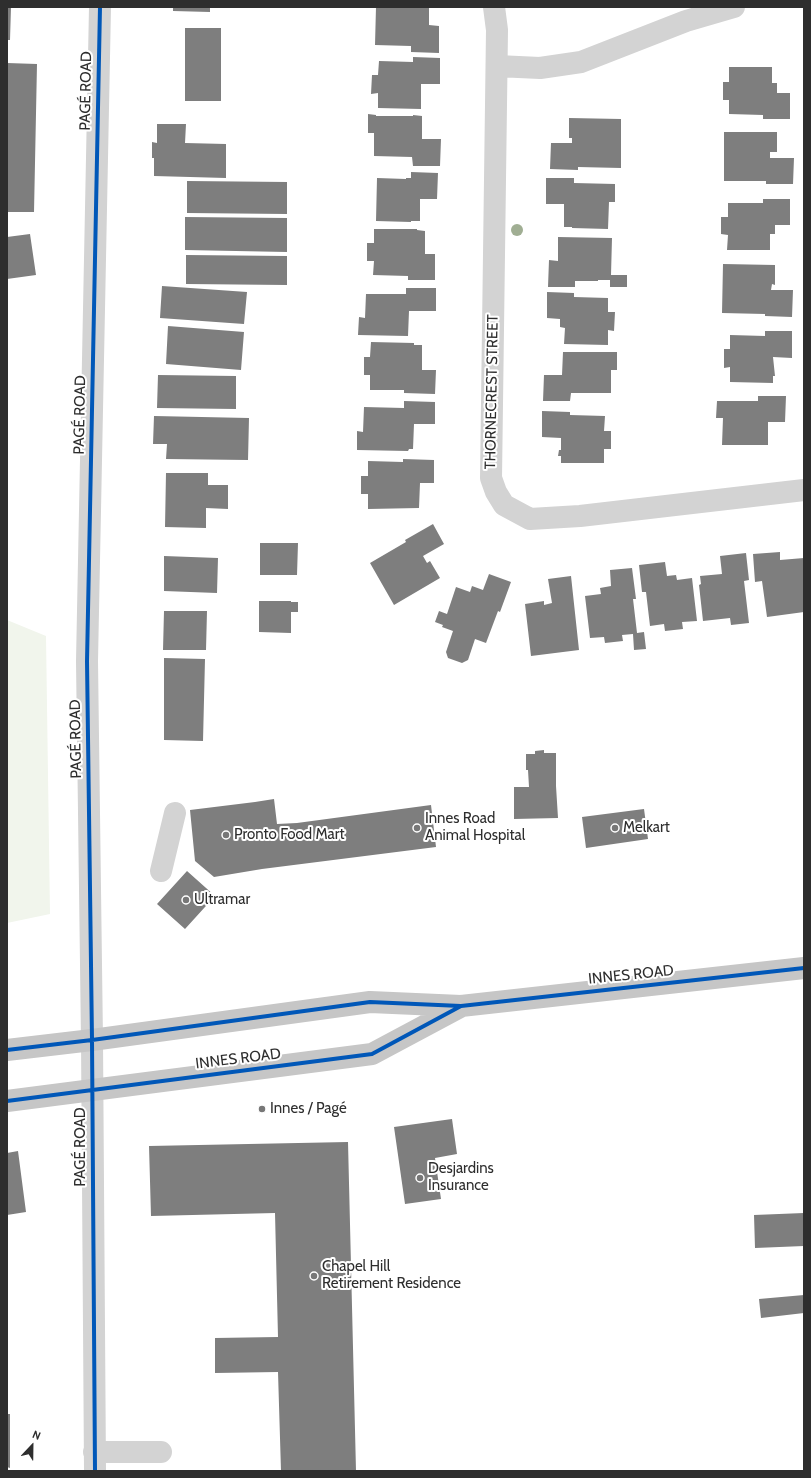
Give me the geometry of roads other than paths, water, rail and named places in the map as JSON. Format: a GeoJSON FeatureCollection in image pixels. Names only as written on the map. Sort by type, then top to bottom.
{"type":"FeatureCollection","features":[{"type":"Feature","properties":{"kind":"main road","name":"INNES ROAD"},"geometry":{"type":"LineString","coordinates":[[7,1050],[92,1040],[370,1002],[461,1006],[804,968]]}},
{"type":"Feature","properties":{"kind":"main road","name":"INNES ROAD"},"geometry":{"type":"LineString","coordinates":[[7,1101],[372,1054],[461,1006]]}},
{"type":"Feature","properties":{"kind":"street","name":"PAGÉ ROAD"},"geometry":{"type":"LineString","coordinates":[[95,1462],[92,1040],[87,661],[100,7]]}},
{"type":"Feature","properties":{"kind":"street","name":"THORNECREST STREET"},"geometry":{"type":"LineString","coordinates":[[494,7],[498,30],[490,478],[504,505],[530,519],[580,516],[804,490]]}},
{"type":"Feature","properties":{"kind":"street"},"geometry":{"type":"LineString","coordinates":[[497,66],[540,68],[581,62],[686,21],[734,7]]}},
{"type":"Feature","properties":{"kind":"street"},"geometry":{"type":"LineString","coordinates":[[161,871],[175,813]]}},
{"type":"Feature","properties":{"kind":"street"},"geometry":{"type":"LineString","coordinates":[[95,1462],[161,1452]]}},
{"type":"Feature","properties":{"kind":"place","name":"Innes Road Animal Hospital"},"geometry":{"type":"Point","coordinates":[417,828]}},
{"type":"Feature","properties":{"kind":"place","name":"Melkart"},"geometry":{"type":"Point","coordinates":[615,828]}},
{"type":"Feature","properties":{"kind":"place","name":"Pronto Food Mart"},"geometry":{"type":"Point","coordinates":[226,835]}},
{"type":"Feature","properties":{"kind":"place","name":"Ultramar"},"geometry":{"type":"Point","coordinates":[186,900]}},
{"type":"Feature","properties":{"kind":"place","name":"Innes / Pagé"},"geometry":{"type":"Point","coordinates":[262,1109]}},
{"type":"Feature","properties":{"kind":"place","name":"Desjardins Insurance"},"geometry":{"type":"Point","coordinates":[420,1178]}},
{"type":"Feature","properties":{"kind":"place","name":"Chapel Hill Retirement Residence"},"geometry":{"type":"Point","coordinates":[314,1276]}}]}
